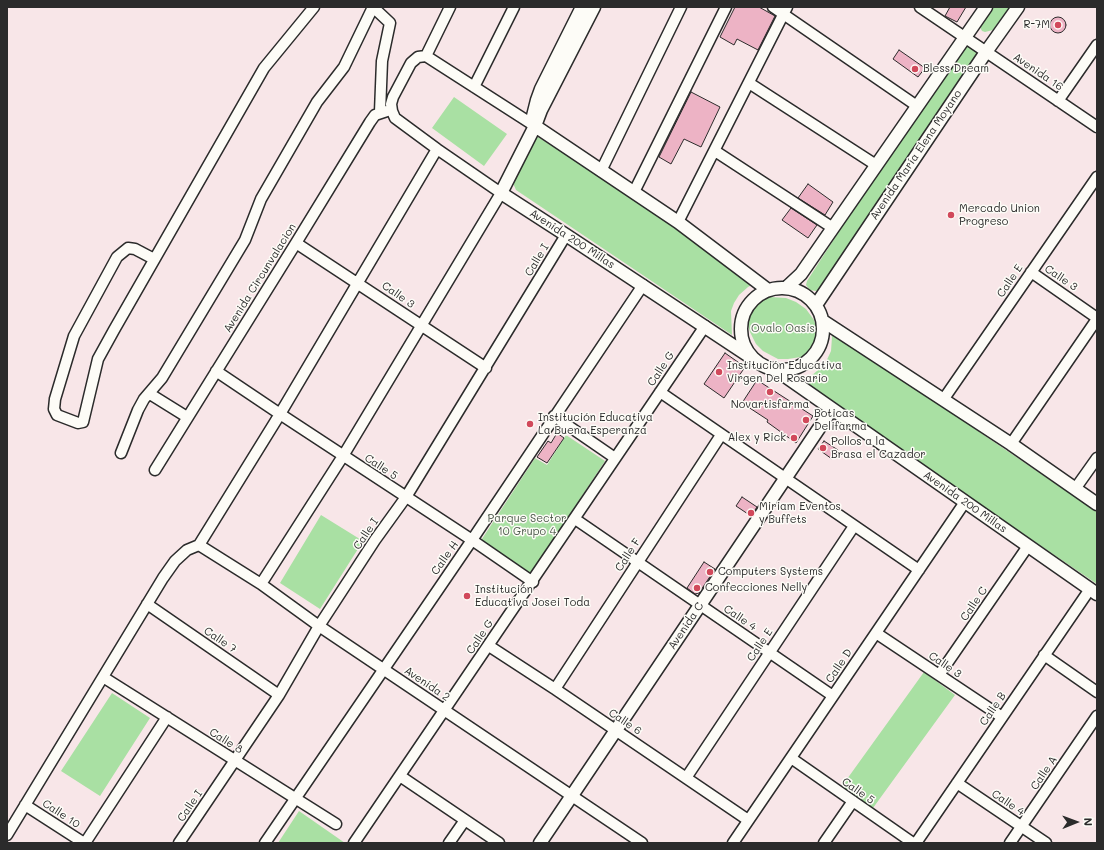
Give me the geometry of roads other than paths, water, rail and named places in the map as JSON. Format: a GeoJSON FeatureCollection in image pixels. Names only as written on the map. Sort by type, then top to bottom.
{"type":"FeatureCollection","features":[{"type":"Feature","properties":{"kind":"street"},"geometry":{"type":"LineString","coordinates":[[154,259],[135,249],[128,248],[117,257],[74,336],[55,399],[54,409],[57,415],[78,423],[83,422],[98,359],[264,68],[314,7]]}},
{"type":"Feature","properties":{"kind":"street"},"geometry":{"type":"LineString","coordinates":[[121,453],[138,410],[144,399],[150,394],[162,378],[244,240],[260,199],[317,102],[344,67],[373,7],[390,23],[382,61],[380,112],[392,111],[391,104],[393,97],[411,63],[418,57],[426,56],[535,126],[678,222],[768,290]]}},
{"type":"Feature","properties":{"kind":"street"},"geometry":{"type":"LineString","coordinates":[[426,56],[450,7]]}},
{"type":"Feature","properties":{"kind":"street"},"geometry":{"type":"LineString","coordinates":[[474,87],[514,7]]}},
{"type":"Feature","properties":{"kind":"street"},"geometry":{"type":"LineString","coordinates":[[535,126],[533,120],[537,100],[582,7]]}},
{"type":"Feature","properties":{"kind":"street"},"geometry":{"type":"LineString","coordinates":[[260,584],[343,456],[501,193],[535,126],[541,110],[594,7]]}},
{"type":"Feature","properties":{"kind":"street"},"geometry":{"type":"LineString","coordinates":[[601,171],[681,7]]}},
{"type":"Feature","properties":{"kind":"street"},"geometry":{"type":"LineString","coordinates":[[634,192],[726,7]]}},
{"type":"Feature","properties":{"kind":"street"},"geometry":{"type":"LineString","coordinates":[[773,7],[785,11],[917,106]]}},
{"type":"Feature","properties":{"kind":"street","name":"Avenida 16"},"geometry":{"type":"LineString","coordinates":[[920,7],[1097,127]]}},
{"type":"Feature","properties":{"kind":"street"},"geometry":{"type":"LineString","coordinates":[[786,288],[801,274],[986,7]]}},
{"type":"Feature","properties":{"kind":"street","name":"Avenida María Elena Moyano"},"geometry":{"type":"LineString","coordinates":[[816,305],[986,52],[1018,7]]}},
{"type":"Feature","properties":{"kind":"street"},"geometry":{"type":"LineString","coordinates":[[678,222],[785,11]]}},
{"type":"Feature","properties":{"kind":"street"},"geometry":{"type":"LineString","coordinates":[[1058,100],[1097,45]]}},
{"type":"Feature","properties":{"kind":"street"},"geometry":{"type":"LineString","coordinates":[[749,83],[876,165]]}},
{"type":"Feature","properties":{"kind":"street","name":"Avenida 200 Millas"},"geometry":{"type":"LineString","coordinates":[[392,111],[395,118],[501,193],[706,326],[758,362]]}},
{"type":"Feature","properties":{"kind":"street","name":"Avenida Circunvalacion"},"geometry":{"type":"LineString","coordinates":[[155,470],[370,122],[380,112]]}},
{"type":"Feature","properties":{"kind":"street"},"geometry":{"type":"LineString","coordinates":[[7,835],[175,560],[187,550],[199,545],[280,414],[437,149]]}},
{"type":"Feature","properties":{"kind":"street"},"geometry":{"type":"LineString","coordinates":[[715,151],[833,228]]}},
{"type":"Feature","properties":{"kind":"street","name":"Calle E"},"geometry":{"type":"LineString","coordinates":[[943,400],[1097,177]]}},
{"type":"Feature","properties":{"kind":"street","name":"Calle I"},"geometry":{"type":"LineString","coordinates":[[179,843],[279,695],[319,626],[375,540],[406,498],[566,235]]}},
{"type":"Feature","properties":{"kind":"street","name":"Calle 3"},"geometry":{"type":"LineString","coordinates":[[296,243],[358,282],[486,368]]}},
{"type":"Feature","properties":{"kind":"street","name":"Calle 3"},"geometry":{"type":"LineString","coordinates":[[1030,272],[1097,318]]}},
{"type":"Feature","properties":{"kind":"street","name":"Calle H"},"geometry":{"type":"LineString","coordinates":[[265,843],[472,540],[643,285]]}},
{"type":"Feature","properties":{"kind":"street"},"geometry":{"type":"LineString","coordinates":[[786,288],[803,293],[816,305],[823,321],[822,339],[814,355],[808,361],[796,367],[783,370],[775,369],[758,362],[749,352],[743,341],[742,323],[744,314],[754,299],[768,290],[786,288]]}},
{"type":"Feature","properties":{"kind":"street"},"geometry":{"type":"LineString","coordinates":[[1011,444],[1097,318]]}},
{"type":"Feature","properties":{"kind":"street"},"geometry":{"type":"LineString","coordinates":[[823,321],[1011,444],[1097,504]]}},
{"type":"Feature","properties":{"kind":"street","name":"Calle G"},"geometry":{"type":"LineString","coordinates":[[354,843],[706,326]]}},
{"type":"Feature","properties":{"kind":"street","name":"Avenida 200 Millas"},"geometry":{"type":"LineString","coordinates":[[775,369],[1093,591]]}},
{"type":"Feature","properties":{"kind":"street","name":"Calle 5"},"geometry":{"type":"LineString","coordinates":[[216,371],[533,582]]}},
{"type":"Feature","properties":{"kind":"street"},"geometry":{"type":"LineString","coordinates":[[660,392],[919,570]]}},
{"type":"Feature","properties":{"kind":"street"},"geometry":{"type":"LineString","coordinates":[[150,394],[188,417]]}},
{"type":"Feature","properties":{"kind":"street","name":"Avenida C"},"geometry":{"type":"LineString","coordinates":[[540,843],[832,409]]}},
{"type":"Feature","properties":{"kind":"street"},"geometry":{"type":"LineString","coordinates":[[554,416],[615,458]]}},
{"type":"Feature","properties":{"kind":"street","name":"Calle F"},"geometry":{"type":"LineString","coordinates":[[555,689],[722,435]]}},
{"type":"Feature","properties":{"kind":"street"},"geometry":{"type":"LineString","coordinates":[[1075,489],[1097,458]]}},
{"type":"Feature","properties":{"kind":"street","name":"Calle D"},"geometry":{"type":"LineString","coordinates":[[733,843],[965,502]]}},
{"type":"Feature","properties":{"kind":"street","name":"Calle 4"},"geometry":{"type":"LineString","coordinates":[[575,518],[833,696]]}},
{"type":"Feature","properties":{"kind":"street","name":"Calle E"},"geometry":{"type":"LineString","coordinates":[[686,778],[854,526]]}},
{"type":"Feature","properties":{"kind":"street","name":"Avenida 2"},"geometry":{"type":"LineString","coordinates":[[199,545],[260,584],[319,626],[642,843]]}},
{"type":"Feature","properties":{"kind":"street","name":"Calle C"},"geometry":{"type":"LineString","coordinates":[[939,675],[1028,546]]}},
{"type":"Feature","properties":{"kind":"street","name":"Calle B"},"geometry":{"type":"LineString","coordinates":[[914,843],[1044,656],[1093,591]]}},
{"type":"Feature","properties":{"kind":"street","name":"Calle 7"},"geometry":{"type":"LineString","coordinates":[[147,604],[279,695]]}},
{"type":"Feature","properties":{"kind":"street","name":"Calle 3"},"geometry":{"type":"LineString","coordinates":[[876,633],[1002,717]]}},
{"type":"Feature","properties":{"kind":"street","name":"Calle 6"},"geometry":{"type":"LineString","coordinates":[[489,646],[748,820]]}},
{"type":"Feature","properties":{"kind":"street"},"geometry":{"type":"LineString","coordinates":[[1044,656],[1097,692]]}},
{"type":"Feature","properties":{"kind":"street","name":"Calle 8"},"geometry":{"type":"LineString","coordinates":[[103,677],[336,824]]}},
{"type":"Feature","properties":{"kind":"street","name":"Calle A"},"geometry":{"type":"LineString","coordinates":[[1010,843],[1097,716]]}},
{"type":"Feature","properties":{"kind":"street"},"geometry":{"type":"LineString","coordinates":[[84,843],[167,717]]}},
{"type":"Feature","properties":{"kind":"street","name":"Calle 5"},"geometry":{"type":"LineString","coordinates":[[790,758],[914,843]]}},
{"type":"Feature","properties":{"kind":"street"},"geometry":{"type":"LineString","coordinates":[[400,776],[499,843]]}},
{"type":"Feature","properties":{"kind":"street","name":"Calle 4"},"geometry":{"type":"LineString","coordinates":[[957,783],[1046,843]]}},
{"type":"Feature","properties":{"kind":"street"},"geometry":{"type":"LineString","coordinates":[[824,843],[852,801]]}},
{"type":"Feature","properties":{"kind":"street","name":"Calle 10"},"geometry":{"type":"LineString","coordinates":[[25,805],[84,843]]}},
{"type":"Feature","properties":{"kind":"street"},"geometry":{"type":"LineString","coordinates":[[449,843],[465,820]]}},
{"type":"Feature","properties":{"kind":"place","name":"R-7M"},"geometry":{"type":"Point","coordinates":[1058,25]}},
{"type":"Feature","properties":{"kind":"place","name":"Bless Dream"},"geometry":{"type":"Point","coordinates":[915,69]}},
{"type":"Feature","properties":{"kind":"place","name":"Mercado Union Progreso"},"geometry":{"type":"Point","coordinates":[951,215]}},
{"type":"Feature","properties":{"kind":"place","name":"Institución Educativa Virgen Del Rosario"},"geometry":{"type":"Point","coordinates":[719,372]}},
{"type":"Feature","properties":{"kind":"place","name":"Novartisfarma"},"geometry":{"type":"Point","coordinates":[770,392]}},
{"type":"Feature","properties":{"kind":"place","name":"Boticas Delifarma"},"geometry":{"type":"Point","coordinates":[806,420]}},
{"type":"Feature","properties":{"kind":"place","name":"Institución Educativa La Buena Esperanza"},"geometry":{"type":"Point","coordinates":[530,424]}},
{"type":"Feature","properties":{"kind":"place","name":"Alex y Rick"},"geometry":{"type":"Point","coordinates":[794,438]}},
{"type":"Feature","properties":{"kind":"place","name":"Pollos a la Brasa el Cazador"},"geometry":{"type":"Point","coordinates":[823,448]}},
{"type":"Feature","properties":{"kind":"place","name":"Miriam Eventos y Buffets"},"geometry":{"type":"Point","coordinates":[751,513]}},
{"type":"Feature","properties":{"kind":"place","name":"Computers Systems"},"geometry":{"type":"Point","coordinates":[710,572]}},
{"type":"Feature","properties":{"kind":"place","name":"Confecciones Nelly"},"geometry":{"type":"Point","coordinates":[697,588]}},
{"type":"Feature","properties":{"kind":"place","name":"Institución Educativa Josei Toda"},"geometry":{"type":"Point","coordinates":[467,596]}},
{"type":"Feature","properties":{"kind":"park label","name":"Ovalo Oasis"},"geometry":{"type":"Point","coordinates":[783,329]}},
{"type":"Feature","properties":{"kind":"park label","name":"Parque Sector 10 Grupo 4"},"geometry":{"type":"Point","coordinates":[527,525]}}]}
